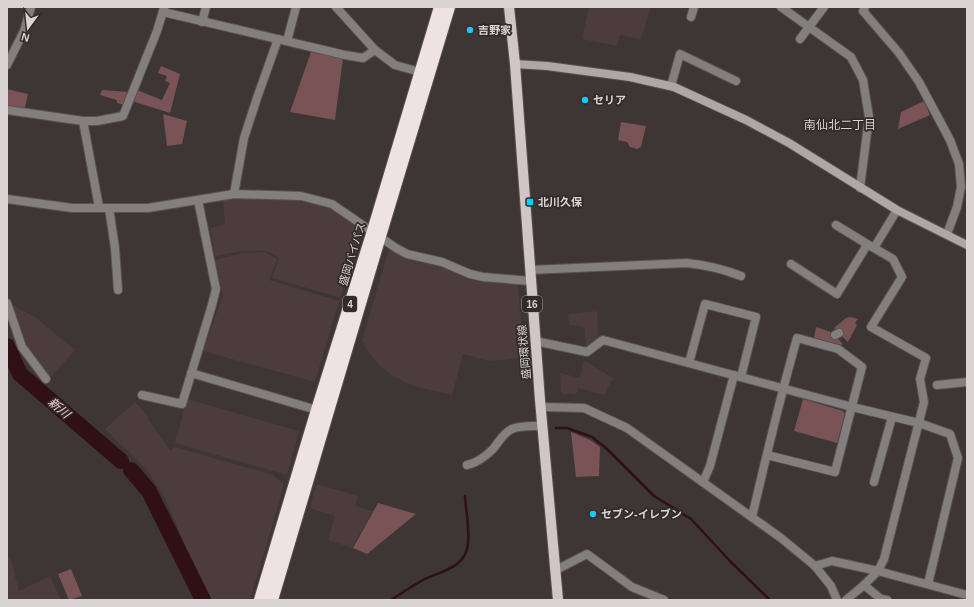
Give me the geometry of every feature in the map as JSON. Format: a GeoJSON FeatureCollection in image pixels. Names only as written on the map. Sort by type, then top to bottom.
{"type":"FeatureCollection","features":[{"type":"Feature","properties":{"kind":"highway","name":"盛岡バイパス"},"geometry":{"type":"LineString","coordinates":[[260,600],[317,410],[380,236],[420,72],[440,7]]}},
{"type":"Feature","properties":{"kind":"highway","name":"盛岡バイパス"},"geometry":{"type":"LineString","coordinates":[[272,600],[380,236],[450,7]]}},
{"type":"Feature","properties":{"kind":"main road","name":"盛岡環状線"},"geometry":{"type":"LineString","coordinates":[[509,7],[515,64],[528,277],[558,600]]}},
{"type":"Feature","properties":{"kind":"street"},"geometry":{"type":"LineString","coordinates":[[7,65],[24,31],[31,7]]}},
{"type":"Feature","properties":{"kind":"street"},"geometry":{"type":"LineString","coordinates":[[202,22],[206,7]]}},
{"type":"Feature","properties":{"kind":"street"},"geometry":{"type":"LineString","coordinates":[[288,41],[296,7]]}},
{"type":"Feature","properties":{"kind":"street"},"geometry":{"type":"LineString","coordinates":[[336,7],[374,50],[396,65],[420,72]]}},
{"type":"Feature","properties":{"kind":"street"},"geometry":{"type":"LineString","coordinates":[[691,17],[694,7]]}},
{"type":"Feature","properties":{"kind":"street"},"geometry":{"type":"LineString","coordinates":[[781,7],[851,57],[863,80],[869,117],[860,188]]}},
{"type":"Feature","properties":{"kind":"street"},"geometry":{"type":"LineString","coordinates":[[800,39],[824,7]]}},
{"type":"Feature","properties":{"kind":"street"},"geometry":{"type":"LineString","coordinates":[[862,8],[899,53],[919,82],[950,140],[959,164],[962,187],[957,208],[946,234]]}},
{"type":"Feature","properties":{"kind":"street"},"geometry":{"type":"LineString","coordinates":[[7,110],[83,121],[123,116],[157,31],[163,10],[202,22],[345,55],[363,58],[374,50]]}},
{"type":"Feature","properties":{"kind":"street"},"geometry":{"type":"LineString","coordinates":[[234,194],[244,138],[278,39]]}},
{"type":"Feature","properties":{"kind":"street"},"geometry":{"type":"LineString","coordinates":[[670,86],[680,54],[736,81]]}},
{"type":"Feature","properties":{"kind":"street"},"geometry":{"type":"LineString","coordinates":[[515,64],[547,66],[630,77],[670,86],[746,120],[789,143],[897,210],[967,245]]}},
{"type":"Feature","properties":{"kind":"street"},"geometry":{"type":"LineString","coordinates":[[83,121],[99,208]]}},
{"type":"Feature","properties":{"kind":"street"},"geometry":{"type":"LineString","coordinates":[[7,199],[72,208],[148,208],[234,194],[301,196],[332,204],[407,254],[442,262],[470,274],[483,277],[528,277],[687,263],[709,266],[741,276]]}},
{"type":"Feature","properties":{"kind":"street"},"geometry":{"type":"LineString","coordinates":[[142,395],[182,404],[216,289],[198,200]]}},
{"type":"Feature","properties":{"kind":"street"},"geometry":{"type":"LineString","coordinates":[[109,208],[115,248],[118,290]]}},
{"type":"Feature","properties":{"kind":"street"},"geometry":{"type":"LineString","coordinates":[[791,264],[837,294],[897,210]]}},
{"type":"Feature","properties":{"kind":"street"},"geometry":{"type":"LineString","coordinates":[[836,225],[894,259],[902,277],[871,327],[926,358],[920,379],[924,402],[884,559],[878,571],[846,600]]}},
{"type":"Feature","properties":{"kind":"street"},"geometry":{"type":"LineString","coordinates":[[7,303],[22,347],[46,379]]}},
{"type":"Feature","properties":{"kind":"street"},"geometry":{"type":"LineString","coordinates":[[689,363],[705,304],[756,317],[710,466],[703,482]]}},
{"type":"Feature","properties":{"kind":"street"},"geometry":{"type":"LineString","coordinates":[[752,517],[767,454],[783,388],[797,338],[838,349],[862,367],[835,472],[767,454]]}},
{"type":"Feature","properties":{"kind":"street"},"geometry":{"type":"LineString","coordinates":[[535,341],[587,352],[603,340],[852,407],[919,423],[950,434],[958,458],[928,584]]}},
{"type":"Feature","properties":{"kind":"street"},"geometry":{"type":"LineString","coordinates":[[191,373],[317,410]]}},
{"type":"Feature","properties":{"kind":"street"},"geometry":{"type":"LineString","coordinates":[[936,386],[967,382]]}},
{"type":"Feature","properties":{"kind":"street"},"geometry":{"type":"LineString","coordinates":[[541,407],[584,408],[627,428],[781,538],[815,566],[831,586],[837,600]]}},
{"type":"Feature","properties":{"kind":"street"},"geometry":{"type":"LineString","coordinates":[[874,482],[892,417]]}},
{"type":"Feature","properties":{"kind":"street"},"geometry":{"type":"LineString","coordinates":[[467,466],[476,463],[492,450],[503,436],[512,429],[529,426],[543,426]]}},
{"type":"Feature","properties":{"kind":"street"},"geometry":{"type":"LineString","coordinates":[[556,570],[587,554],[632,587],[664,600]]}},
{"type":"Feature","properties":{"kind":"street"},"geometry":{"type":"LineString","coordinates":[[815,566],[832,561],[878,571],[967,595]]}},
{"type":"Feature","properties":{"kind":"street"},"geometry":{"type":"LineString","coordinates":[[864,585],[881,599],[887,600]]}},
{"type":"Feature","properties":{"kind":"shaded area"},"geometry":{"type":"Polygon","coordinates":[[[589,7],[651,7],[641,39],[620,35],[617,46],[582,39],[589,7]]]}},
{"type":"Feature","properties":{"kind":"shaded area"},"geometry":{"type":"Polygon","coordinates":[[[311,52],[343,58],[335,120],[290,112],[311,52]]]}},
{"type":"Feature","properties":{"kind":"shaded area"},"geometry":{"type":"Polygon","coordinates":[[[161,66],[180,74],[170,113],[132,101],[137,90],[162,100],[170,83],[165,81],[167,76],[158,73],[161,66]]]}},
{"type":"Feature","properties":{"kind":"shaded area"},"geometry":{"type":"Polygon","coordinates":[[[7,89],[28,94],[25,108],[7,105],[7,89]]]}},
{"type":"Feature","properties":{"kind":"shaded area"},"geometry":{"type":"Polygon","coordinates":[[[102,90],[129,92],[124,105],[117,103],[117,100],[100,95],[102,90]]]}},
{"type":"Feature","properties":{"kind":"shaded area"},"geometry":{"type":"Polygon","coordinates":[[[924,101],[930,115],[898,129],[901,112],[924,101]]]}},
{"type":"Feature","properties":{"kind":"shaded area"},"geometry":{"type":"Polygon","coordinates":[[[163,114],[187,121],[182,144],[167,146],[163,114]]]}},
{"type":"Feature","properties":{"kind":"shaded area"},"geometry":{"type":"Polygon","coordinates":[[[621,122],[646,126],[641,147],[637,149],[630,147],[627,142],[618,140],[621,122]]]}},
{"type":"Feature","properties":{"kind":"shaded area"},"geometry":{"type":"Polygon","coordinates":[[[235,198],[268,198],[308,202],[330,208],[360,230],[341,296],[339,297],[272,278],[279,258],[266,251],[242,251],[215,256],[210,228],[225,225],[223,200],[235,198]]]}},
{"type":"Feature","properties":{"kind":"shaded area"},"geometry":{"type":"Polygon","coordinates":[[[389,249],[406,257],[441,266],[469,278],[483,281],[514,283],[518,286],[524,358],[489,361],[463,354],[452,395],[413,386],[393,376],[380,366],[367,350],[362,340],[389,249]]]}},
{"type":"Feature","properties":{"kind":"shaded area"},"geometry":{"type":"Polygon","coordinates":[[[265,252],[277,259],[269,280],[339,301],[315,382],[203,351],[223,295],[214,260],[243,253],[265,252]]]}},
{"type":"Feature","properties":{"kind":"shaded area"},"geometry":{"type":"Polygon","coordinates":[[[11,304],[35,317],[75,350],[49,379],[23,346],[11,304]]]}},
{"type":"Feature","properties":{"kind":"shaded area"},"geometry":{"type":"Polygon","coordinates":[[[597,311],[599,336],[589,346],[586,345],[584,327],[569,325],[568,314],[597,311]]]}},
{"type":"Feature","properties":{"kind":"shaded area"},"geometry":{"type":"Polygon","coordinates":[[[850,317],[858,319],[855,323],[857,325],[848,342],[834,328],[846,318],[850,317]]]}},
{"type":"Feature","properties":{"kind":"shaded area"},"geometry":{"type":"Polygon","coordinates":[[[816,327],[831,332],[842,343],[842,345],[814,338],[816,327]]]}},
{"type":"Feature","properties":{"kind":"shaded area"},"geometry":{"type":"Polygon","coordinates":[[[583,362],[587,362],[613,378],[604,395],[578,388],[576,395],[561,394],[560,373],[580,378],[583,362]]]}},
{"type":"Feature","properties":{"kind":"shaded area"},"geometry":{"type":"Polygon","coordinates":[[[187,399],[299,431],[287,475],[175,443],[187,399]]]}},
{"type":"Feature","properties":{"kind":"shaded area"},"geometry":{"type":"Polygon","coordinates":[[[803,399],[843,411],[845,414],[837,443],[794,431],[803,399]]]}},
{"type":"Feature","properties":{"kind":"shaded area"},"geometry":{"type":"Polygon","coordinates":[[[135,402],[148,416],[148,419],[170,450],[175,447],[273,475],[284,485],[250,600],[208,600],[165,498],[145,468],[105,429],[135,402]]]}},
{"type":"Feature","properties":{"kind":"shaded area"},"geometry":{"type":"Polygon","coordinates":[[[571,432],[590,440],[600,447],[599,476],[576,477],[571,432]]]}},
{"type":"Feature","properties":{"kind":"shaded area"},"geometry":{"type":"Polygon","coordinates":[[[316,484],[358,496],[355,506],[372,511],[352,548],[328,540],[335,516],[310,508],[316,484]]]}},
{"type":"Feature","properties":{"kind":"shaded area"},"geometry":{"type":"Polygon","coordinates":[[[378,503],[416,514],[367,554],[353,548],[378,503]]]}},
{"type":"Feature","properties":{"kind":"shaded area"},"geometry":{"type":"Polygon","coordinates":[[[7,557],[11,560],[19,591],[50,576],[61,600],[7,600],[7,557]]]}},
{"type":"Feature","properties":{"kind":"shaded area"},"geometry":{"type":"Polygon","coordinates":[[[71,569],[82,596],[69,600],[58,574],[71,569]]]}},
{"type":"Feature","properties":{"kind":"waterway","name":"新川"},"geometry":{"type":"LineString","coordinates":[[7,346],[20,374],[121,461]]}},
{"type":"Feature","properties":{"kind":"waterway"},"geometry":{"type":"LineString","coordinates":[[556,428],[567,428],[592,437],[607,449],[654,496],[691,519],[730,561],[770,600]]}},
{"type":"Feature","properties":{"kind":"waterway","name":"新川"},"geometry":{"type":"LineString","coordinates":[[131,470],[149,491],[203,600]]}},
{"type":"Feature","properties":{"kind":"waterway"},"geometry":{"type":"LineString","coordinates":[[391,600],[423,580],[449,569],[464,556],[469,537],[465,496]]}},
{"type":"Feature","properties":{"kind":"place","name":"吉野家"},"geometry":{"type":"Point","coordinates":[470,30]}},
{"type":"Feature","properties":{"kind":"place","name":"セリア"},"geometry":{"type":"Point","coordinates":[585,100]}},
{"type":"Feature","properties":{"kind":"place","name":"北川久保"},"geometry":{"type":"Point","coordinates":[530,202]}},
{"type":"Feature","properties":{"kind":"place","name":"セブン-イレブン"},"geometry":{"type":"Point","coordinates":[593,514]}},
{"type":"Feature","properties":{"kind":"district","name":"南仙北二丁目"},"geometry":{"type":"Point","coordinates":[840,125]}}]}
